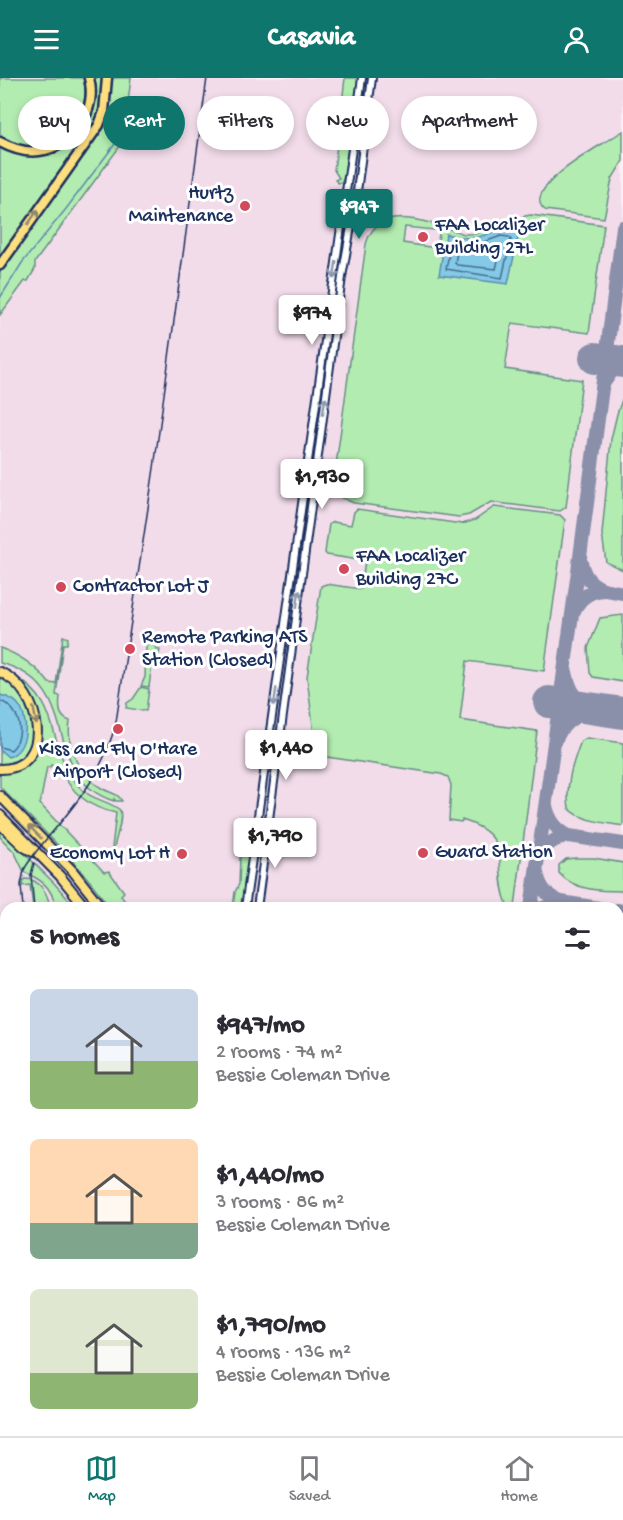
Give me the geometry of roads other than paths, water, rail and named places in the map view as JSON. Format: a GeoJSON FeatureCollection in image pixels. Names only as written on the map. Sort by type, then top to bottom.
{"type":"FeatureCollection","features":[{"type":"Feature","properties":{"kind":"highway"},"geometry":{"type":"LineString","coordinates":[[0,141],[8,146],[31,151],[45,150],[69,138],[81,125],[88,109],[91,93],[88,78]]}},
{"type":"Feature","properties":{"kind":"highway"},"geometry":{"type":"LineString","coordinates":[[0,265],[99,125],[104,112],[107,78]]}},
{"type":"Feature","properties":{"kind":"main road"},"geometry":{"type":"LineString","coordinates":[[0,672],[18,684],[28,697],[35,712],[37,727],[34,747],[28,758],[15,767],[0,769]]}},
{"type":"Feature","properties":{"kind":"main road"},"geometry":{"type":"LineString","coordinates":[[0,796],[72,870],[97,902]]}},
{"type":"Feature","properties":{"kind":"main road"},"geometry":{"type":"LineString","coordinates":[[0,815],[60,876],[81,902]]}},
{"type":"Feature","properties":{"kind":"main road"},"geometry":{"type":"LineString","coordinates":[[0,824],[24,847],[41,856]]}},
{"type":"Feature","properties":{"kind":"street"},"geometry":{"type":"LineString","coordinates":[[246,902],[362,78]]}},
{"type":"Feature","properties":{"kind":"street"},"geometry":{"type":"LineString","coordinates":[[258,902],[340,289],[356,199],[372,78]]}},
{"type":"Feature","properties":{"kind":"water"},"geometry":{"type":"Polygon","coordinates":[[[500,229],[519,233],[508,284],[439,275],[446,234],[473,238],[500,229]]]}},
{"type":"Feature","properties":{"kind":"water"},"geometry":{"type":"Polygon","coordinates":[[[0,695],[17,703],[24,717],[24,741],[15,753],[8,757],[0,750],[0,695]]]}},
{"type":"Feature","properties":{"kind":"waterway"},"geometry":{"type":"LineString","coordinates":[[0,298],[22,263],[110,150]]}},
{"type":"Feature","properties":{"kind":"tram line"},"geometry":{"type":"LineString","coordinates":[[22,902],[21,885],[24,870],[92,779],[106,753],[116,722],[154,468],[207,78]]}},
{"type":"Feature","properties":{"kind":"tram line"},"geometry":{"type":"LineString","coordinates":[[33,902],[31,875],[34,863]]}},
{"type":"Feature","properties":{"kind":"place","name":"Hurtz Maintenance"},"geometry":{"type":"Point","coordinates":[245,206]}},
{"type":"Feature","properties":{"kind":"place","name":"FAA Localizer Building 27L"},"geometry":{"type":"Point","coordinates":[423,237]}},
{"type":"Feature","properties":{"kind":"place","name":"FAA Localizer Building 27C"},"geometry":{"type":"Point","coordinates":[344,569]}},
{"type":"Feature","properties":{"kind":"place","name":"Contractor Lot J"},"geometry":{"type":"Point","coordinates":[61,587]}},
{"type":"Feature","properties":{"kind":"place","name":"Remote Parking ATS Station (Closed)"},"geometry":{"type":"Point","coordinates":[130,649]}},
{"type":"Feature","properties":{"kind":"place","name":"Kiss and Fly O'Hare Airport (Closed)"},"geometry":{"type":"Point","coordinates":[118,729]}},
{"type":"Feature","properties":{"kind":"place","name":"Guard Station"},"geometry":{"type":"Point","coordinates":[423,853]}},
{"type":"Feature","properties":{"kind":"place","name":"Economy Lot H"},"geometry":{"type":"Point","coordinates":[182,854]}}]}
